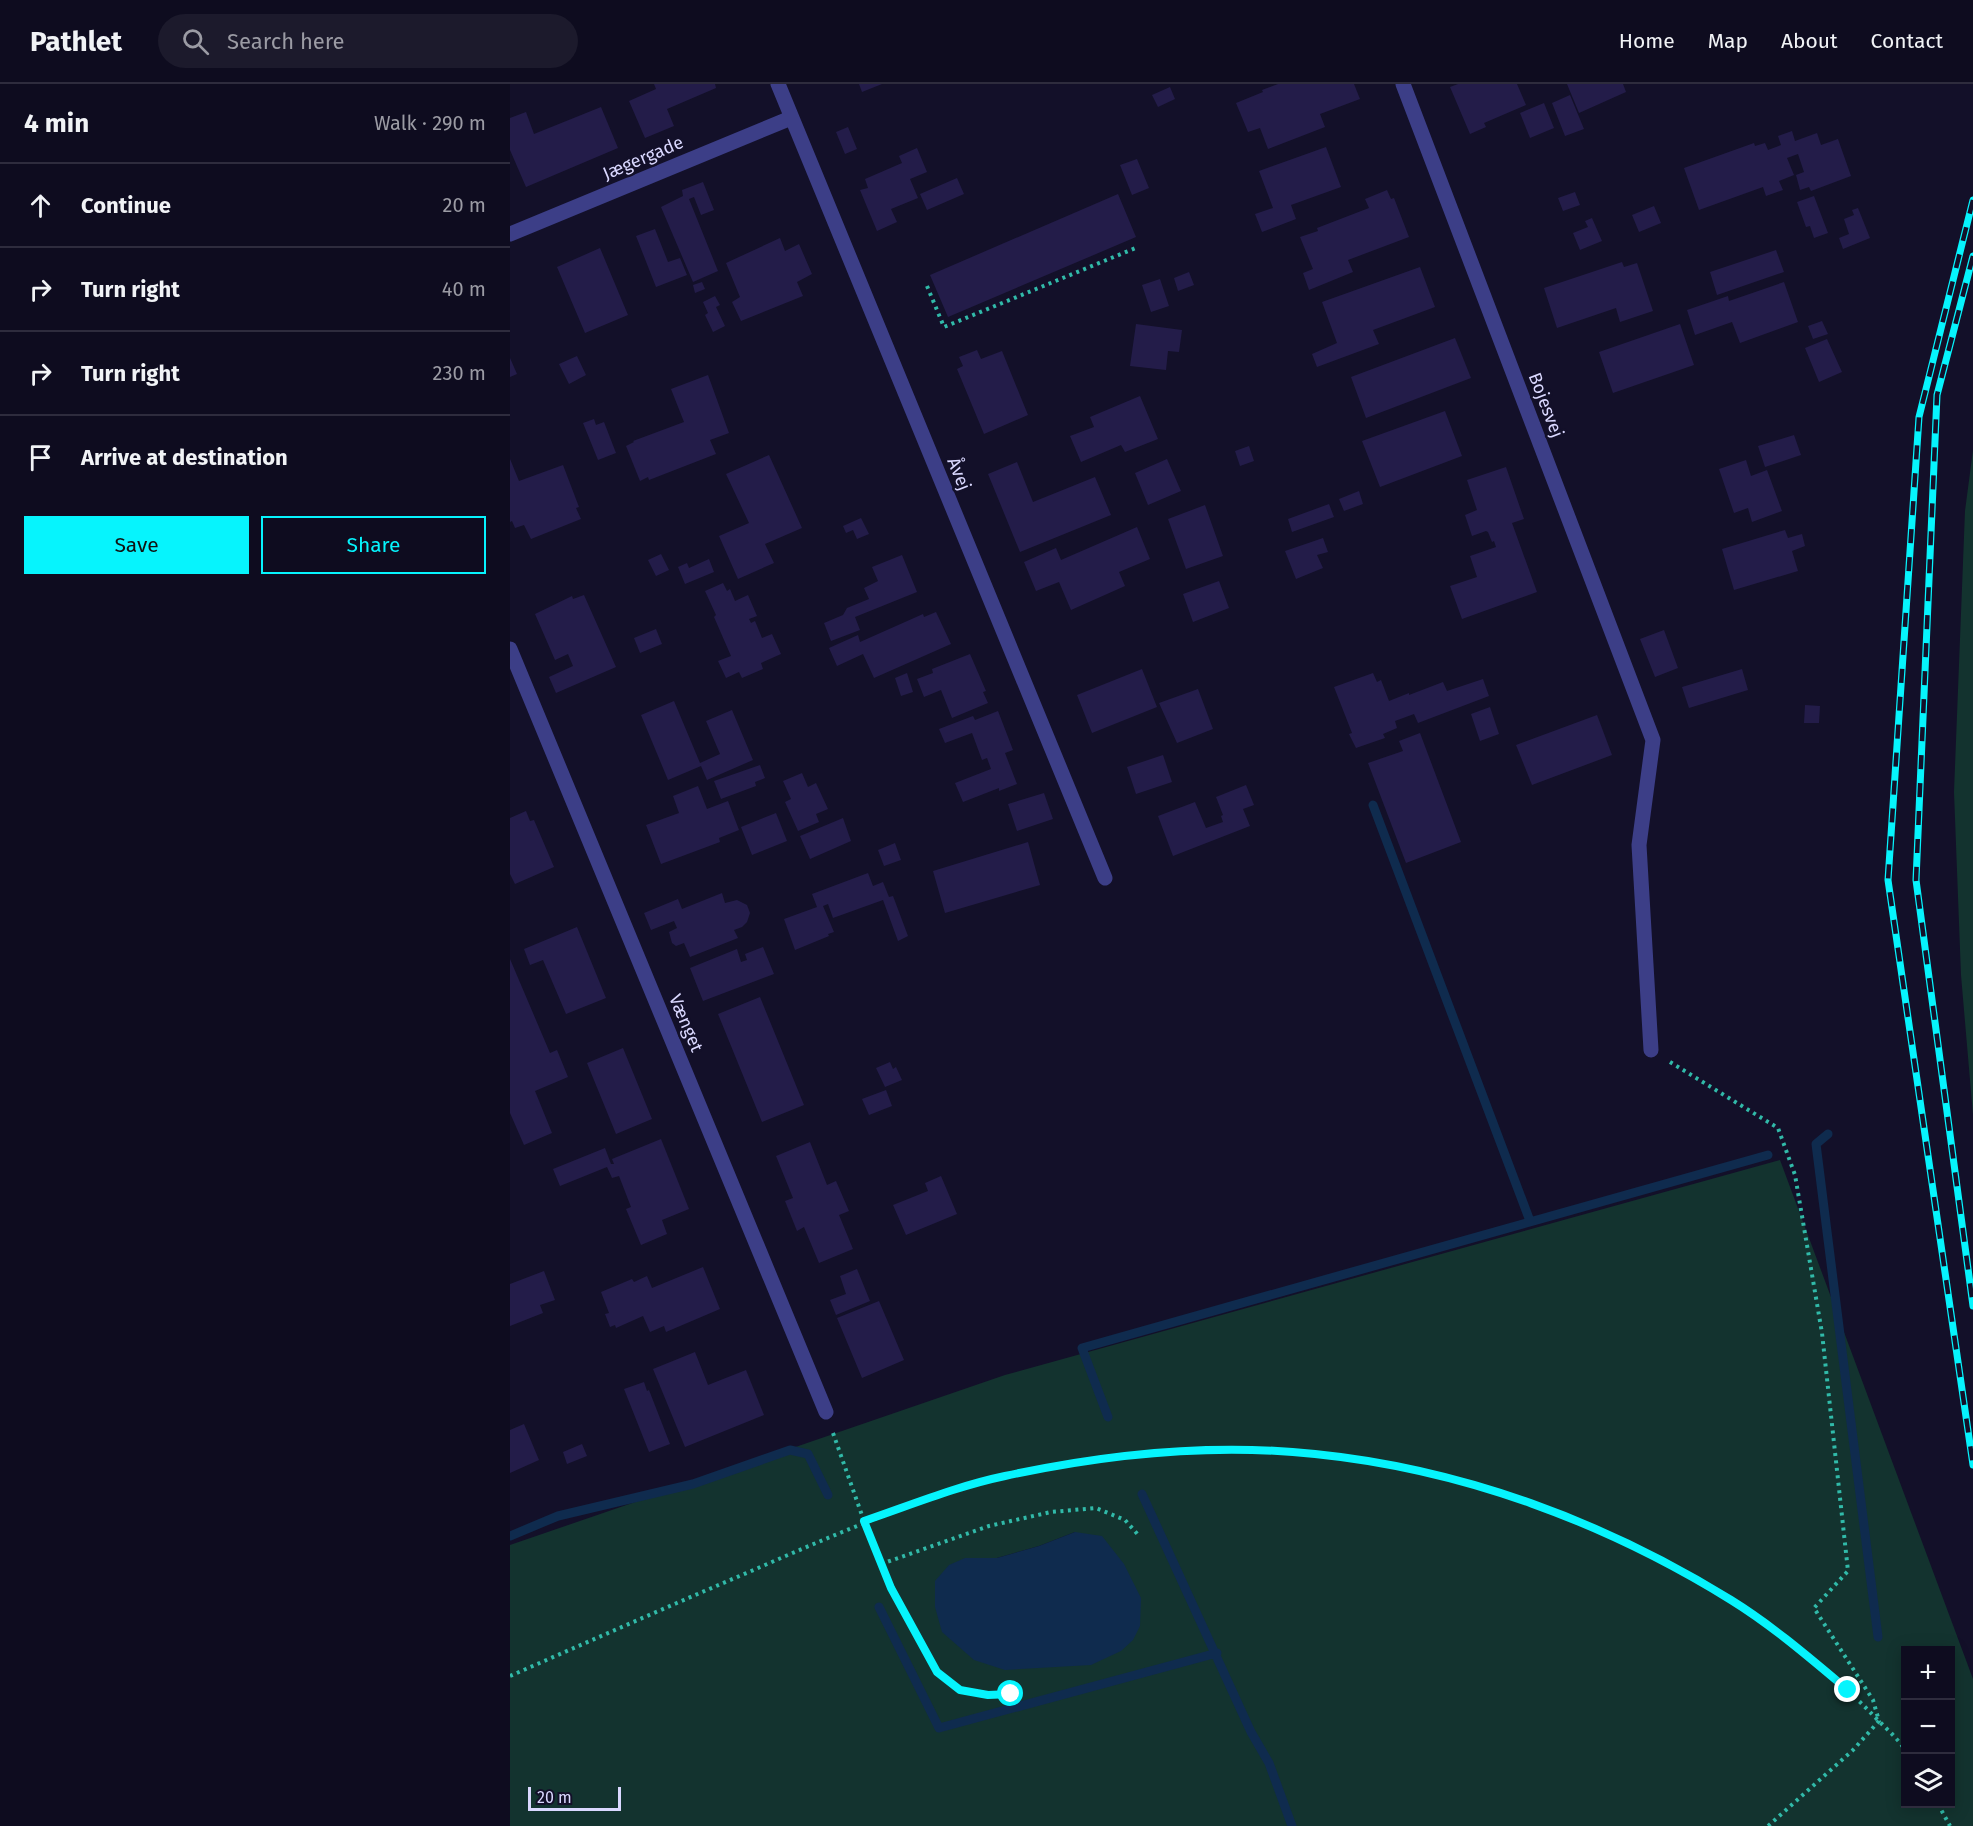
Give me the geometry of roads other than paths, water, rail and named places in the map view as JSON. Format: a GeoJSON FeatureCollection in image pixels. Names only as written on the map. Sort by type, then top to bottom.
{"type":"FeatureCollection","features":[{"type":"Feature","properties":{"kind":"street","name":"Åvej"},"geometry":{"type":"LineString","coordinates":[[778,84],[1105,878]]}},
{"type":"Feature","properties":{"kind":"street","name":"Bojesvej"},"geometry":{"type":"LineString","coordinates":[[1403,84],[1653,740],[1639,845],[1651,1050]]}},
{"type":"Feature","properties":{"kind":"street","name":"Jægergade"},"geometry":{"type":"LineString","coordinates":[[510,234],[791,118]]}},
{"type":"Feature","properties":{"kind":"street","name":"Vænget"},"geometry":{"type":"LineString","coordinates":[[510,649],[826,1412]]}},
{"type":"Feature","properties":{"kind":"water"},"geometry":{"type":"Polygon","coordinates":[[[1075,1532],[1102,1536],[1124,1564],[1141,1598],[1140,1626],[1133,1640],[1121,1651],[1091,1665],[1005,1670],[974,1660],[942,1632],[935,1607],[935,1581],[949,1565],[965,1558],[997,1558],[1039,1546],[1075,1532]]]}},
{"type":"Feature","properties":{"kind":"waterway"},"geometry":{"type":"LineString","coordinates":[[1373,805],[1530,1221]]}},
{"type":"Feature","properties":{"kind":"waterway"},"geometry":{"type":"LineString","coordinates":[[1828,1134],[1816,1144],[1878,1637]]}},
{"type":"Feature","properties":{"kind":"waterway"},"geometry":{"type":"LineString","coordinates":[[1108,1417],[1082,1348],[1768,1155]]}},
{"type":"Feature","properties":{"kind":"waterway"},"geometry":{"type":"LineString","coordinates":[[510,1536],[558,1516],[693,1484],[790,1450],[808,1454],[828,1495]]}},
{"type":"Feature","properties":{"kind":"waterway"},"geometry":{"type":"LineString","coordinates":[[1142,1494],[1251,1732],[1269,1763],[1292,1826]]}},
{"type":"Feature","properties":{"kind":"waterway"},"geometry":{"type":"LineString","coordinates":[[879,1607],[939,1728],[1217,1653]]}},
{"type":"Feature","properties":{"kind":"railway"},"geometry":{"type":"LineString","coordinates":[[1973,200],[1919,417],[1888,880],[1973,1465]]}},
{"type":"Feature","properties":{"kind":"railway"},"geometry":{"type":"LineString","coordinates":[[1973,256],[1937,395],[1916,880],[1973,1306]]}}]}
